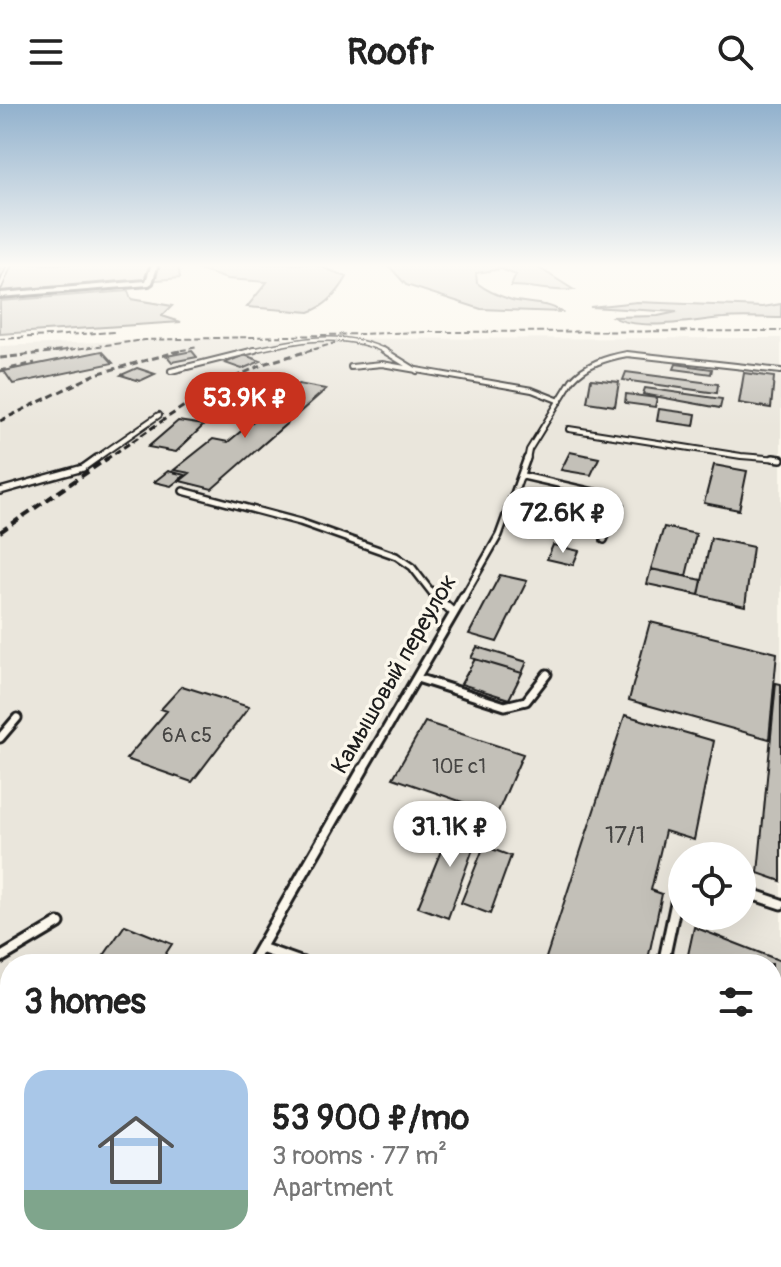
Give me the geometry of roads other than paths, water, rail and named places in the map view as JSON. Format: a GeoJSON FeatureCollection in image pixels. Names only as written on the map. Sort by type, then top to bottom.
{"type":"FeatureCollection","features":[{"type":"Feature","properties":{"kind":"lane"},"geometry":{"type":"LineString","coordinates":[[171,371],[244,353],[334,340],[355,340],[379,347],[417,371]]}},
{"type":"Feature","properties":{"kind":"lane","name":"Камышовый переулок"},"geometry":{"type":"LineString","coordinates":[[257,954],[499,535],[523,476],[529,450],[581,370],[627,354],[781,371]]}},
{"type":"Feature","properties":{"kind":"lane"},"geometry":{"type":"LineString","coordinates":[[351,367],[382,364],[532,390],[560,401]]}},
{"type":"Feature","properties":{"kind":"lane"},"geometry":{"type":"LineString","coordinates":[[0,491],[83,468],[159,415]]}},
{"type":"Feature","properties":{"kind":"lane"},"geometry":{"type":"LineString","coordinates":[[569,429],[714,452],[781,459]]}},
{"type":"Feature","properties":{"kind":"lane"},"geometry":{"type":"LineString","coordinates":[[523,476],[611,496],[620,504],[604,540]]}},
{"type":"Feature","properties":{"kind":"lane"},"geometry":{"type":"LineString","coordinates":[[183,491],[300,522],[396,556],[412,567],[441,604],[454,613]]}},
{"type":"Feature","properties":{"kind":"lane"},"geometry":{"type":"LineString","coordinates":[[417,678],[505,706],[517,706],[529,701],[547,674]]}},
{"type":"Feature","properties":{"kind":"lane"},"geometry":{"type":"LineString","coordinates":[[0,738],[17,718]]}},
{"type":"Feature","properties":{"kind":"lane"},"geometry":{"type":"LineString","coordinates":[[756,896],[781,904]]}},
{"type":"Feature","properties":{"kind":"lane"},"geometry":{"type":"LineString","coordinates":[[7,954],[59,923]]}},
{"type":"Feature","properties":{"kind":"lane"},"geometry":{"type":"LineString","coordinates":[[665,954],[670,930]]}},
{"type":"Feature","properties":{"kind":"lane"},"geometry":{"type":"LineString","coordinates":[[261,948],[278,954]]}},
{"type":"Feature","properties":{"kind":"railway"},"geometry":{"type":"LineString","coordinates":[[62,351],[145,340],[430,332],[781,331]]}},
{"type":"Feature","properties":{"kind":"railway"},"geometry":{"type":"LineString","coordinates":[[0,339],[114,332]]}},
{"type":"Feature","properties":{"kind":"railway"},"geometry":{"type":"LineString","coordinates":[[306,352],[335,343]]}},
{"type":"Feature","properties":{"kind":"railway"},"geometry":{"type":"LineString","coordinates":[[172,352],[198,347]]}},
{"type":"Feature","properties":{"kind":"railway"},"geometry":{"type":"LineString","coordinates":[[62,351],[68,350]]}},
{"type":"Feature","properties":{"kind":"railway"},"geometry":{"type":"LineString","coordinates":[[0,421],[96,374],[183,350]]}},
{"type":"Feature","properties":{"kind":"railway"},"geometry":{"type":"LineString","coordinates":[[306,352],[312,350]]}},
{"type":"Feature","properties":{"kind":"railway"},"geometry":{"type":"LineString","coordinates":[[0,358],[62,351]]}},
{"type":"Feature","properties":{"kind":"railway"},"geometry":{"type":"LineString","coordinates":[[52,352],[62,351]]}},
{"type":"Feature","properties":{"kind":"railway"},"geometry":{"type":"LineString","coordinates":[[105,460],[209,389],[266,363],[306,352]]}},
{"type":"Feature","properties":{"kind":"railway"},"geometry":{"type":"LineString","coordinates":[[0,371],[35,363]]}},
{"type":"Feature","properties":{"kind":"railway"},"geometry":{"type":"LineString","coordinates":[[0,532],[108,458]]}}]}
